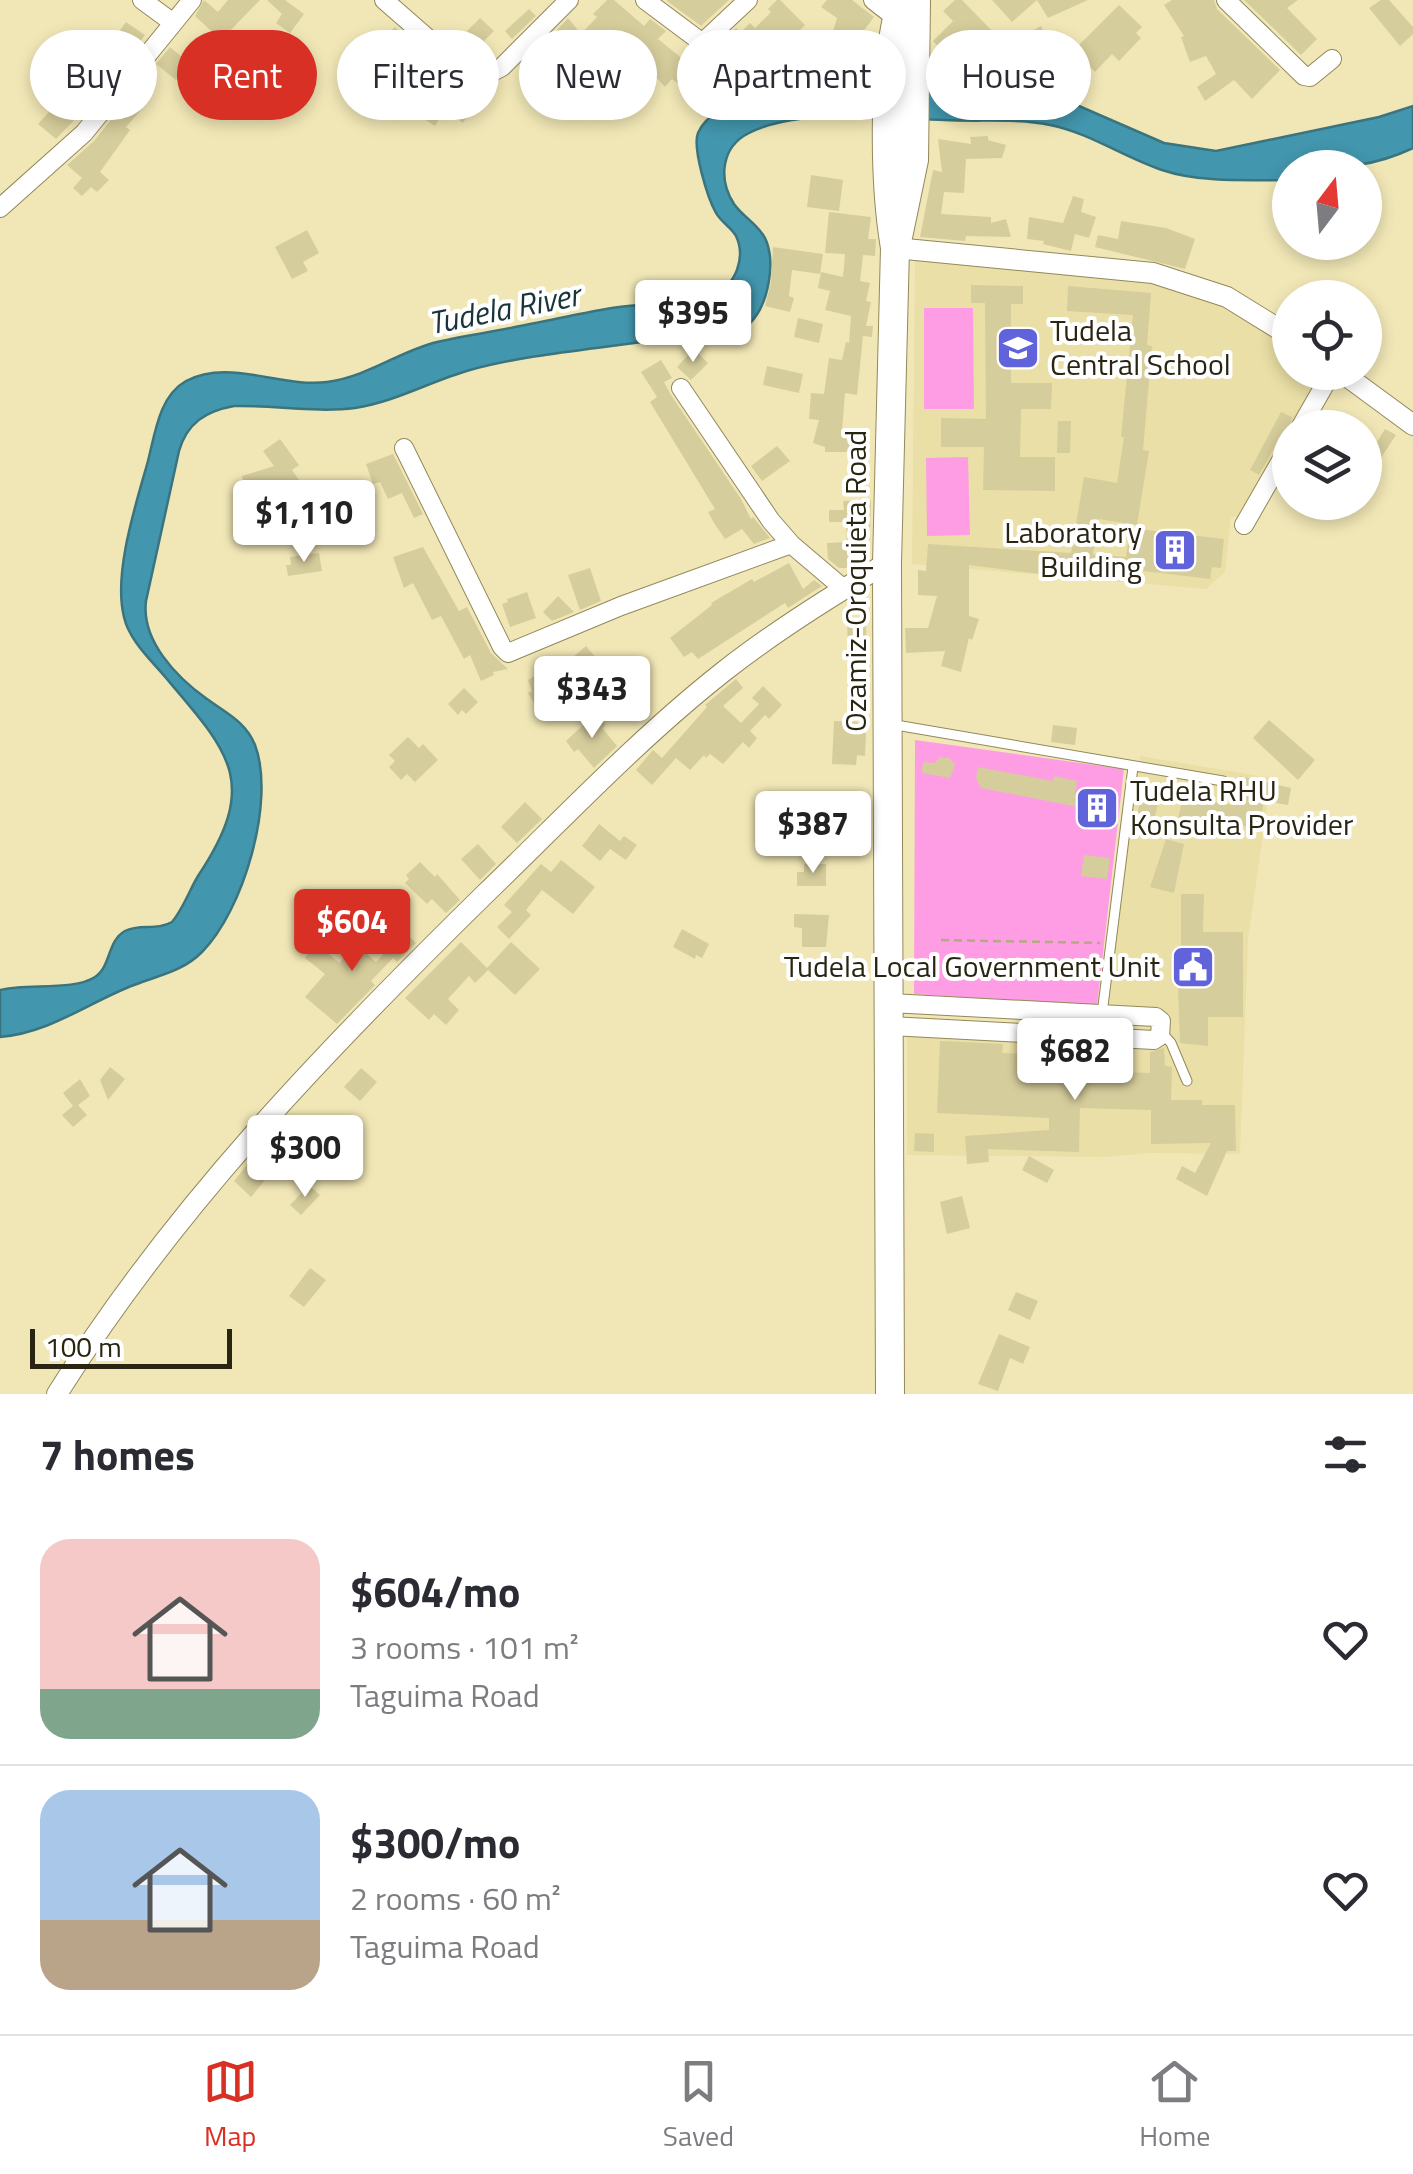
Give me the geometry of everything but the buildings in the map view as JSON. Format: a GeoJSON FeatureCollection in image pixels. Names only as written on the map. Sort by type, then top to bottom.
{"type":"FeatureCollection","features":[{"type":"Feature","properties":{"kind":"highway","name":"Ozamiz-Oroquieta Road"},"geometry":{"type":"LineString","coordinates":[[890,1394],[888,563],[894,248],[888,209],[902,136],[905,6]]}},
{"type":"Feature","properties":{"kind":"street"},"geometry":{"type":"LineString","coordinates":[[142,0],[172,22]]}},
{"type":"Feature","properties":{"kind":"street"},"geometry":{"type":"LineString","coordinates":[[0,208],[84,133],[192,0]]}},
{"type":"Feature","properties":{"kind":"street"},"geometry":{"type":"LineString","coordinates":[[384,0],[463,69],[482,76],[502,67],[570,0]]}},
{"type":"Feature","properties":{"kind":"street"},"geometry":{"type":"LineString","coordinates":[[645,0],[685,30]]}},
{"type":"Feature","properties":{"kind":"street"},"geometry":{"type":"LineString","coordinates":[[716,30],[748,0]]}},
{"type":"Feature","properties":{"kind":"street"},"geometry":{"type":"LineString","coordinates":[[873,0],[905,6]]}},
{"type":"Feature","properties":{"kind":"street"},"geometry":{"type":"LineString","coordinates":[[1226,0],[1304,76],[1316,74],[1332,59]]}},
{"type":"Feature","properties":{"kind":"street"},"geometry":{"type":"LineString","coordinates":[[894,248],[1152,273],[1227,296],[1272,325]]}},
{"type":"Feature","properties":{"kind":"street"},"geometry":{"type":"LineString","coordinates":[[681,388],[771,521],[791,544],[844,589]]}},
{"type":"Feature","properties":{"kind":"street"},"geometry":{"type":"LineString","coordinates":[[1365,390],[1413,425]]}},
{"type":"Feature","properties":{"kind":"street"},"geometry":{"type":"LineString","coordinates":[[404,448],[508,653],[620,606],[791,544]]}},
{"type":"Feature","properties":{"kind":"street"},"geometry":{"type":"LineString","coordinates":[[1244,525],[1272,476]]}},
{"type":"Feature","properties":{"kind":"street"},"geometry":{"type":"LineString","coordinates":[[57,1394],[159,1248],[286,1096],[374,1003],[638,746],[723,672],[888,563]]}},
{"type":"Feature","properties":{"kind":"street"},"geometry":{"type":"LineString","coordinates":[[890,1014],[1156,1017],[1161,1022],[1161,1032],[1154,1040],[890,1014]]}},
{"type":"Feature","properties":{"kind":"lane"},"geometry":{"type":"LineString","coordinates":[[888,724],[1223,781]]}},
{"type":"Feature","properties":{"kind":"lane"},"geometry":{"type":"LineString","coordinates":[[1102,1014],[1134,766]]}},
{"type":"Feature","properties":{"kind":"lane"},"geometry":{"type":"LineString","coordinates":[[1161,1032],[1171,1044],[1187,1081]]}},
{"type":"Feature","properties":{"kind":"path"},"geometry":{"type":"LineString","coordinates":[[941,940],[1110,943]]}},
{"type":"Feature","properties":{"kind":"shaded area"},"geometry":{"type":"Polygon","coordinates":[[[915,258],[1129,273],[1223,304],[1272,333],[1272,390],[1317,390],[1305,410],[1272,410],[1272,470],[1245,518],[1231,517],[1225,572],[1206,589],[912,564],[915,258]]]}},
{"type":"Feature","properties":{"kind":"shaded area"},"geometry":{"type":"Polygon","coordinates":[[[924,308],[973,308],[974,409],[924,409],[924,308]]]}},
{"type":"Feature","properties":{"kind":"shaded area"},"geometry":{"type":"Polygon","coordinates":[[[968,457],[970,535],[927,536],[926,458],[968,457]]]}},
{"type":"Feature","properties":{"kind":"shaded area"},"geometry":{"type":"Polygon","coordinates":[[[915,740],[1124,769],[1097,1006],[914,994],[915,740]]]}},
{"type":"Feature","properties":{"kind":"shaded area"},"geometry":{"type":"Polygon","coordinates":[[[1140,756],[1271,778],[1248,940],[1240,1154],[907,1155],[907,1033],[1101,1039],[1140,756]]]}},
{"type":"Feature","properties":{"kind":"water"},"geometry":{"type":"Polygon","coordinates":[[[926,90],[926,120],[906,119],[906,92],[926,90]]]}},
{"type":"Feature","properties":{"kind":"water"},"geometry":{"type":"Polygon","coordinates":[[[1413,106],[1413,148],[1382,159],[1382,150],[1272,150],[1272,180],[1225,180],[1162,170],[1065,129],[1010,121],[935,120],[1091,120],[1091,111],[1164,143],[1216,151],[1379,117],[1413,106]]]}},
{"type":"Feature","properties":{"kind":"water"},"geometry":{"type":"Polygon","coordinates":[[[707,120],[793,120],[749,133],[733,146],[725,164],[729,194],[762,233],[770,258],[769,282],[762,305],[739,332],[713,341],[642,342],[512,360],[355,408],[234,406],[206,415],[187,433],[179,451],[146,616],[155,643],[173,669],[241,724],[255,745],[261,795],[252,854],[231,910],[217,934],[186,964],[36,1030],[0,1037],[0,990],[86,981],[100,973],[119,935],[136,927],[172,922],[217,844],[228,816],[232,792],[221,749],[136,642],[124,617],[121,599],[132,518],[160,417],[170,396],[186,381],[220,372],[327,382],[443,341],[606,309],[679,302],[715,293],[734,277],[740,253],[736,236],[718,216],[709,197],[699,161],[698,133],[707,120]]]}},
{"type":"Feature","properties":{"kind":"place","name":"Tudela Central School"},"geometry":{"type":"Point","coordinates":[1018,348]}},
{"type":"Feature","properties":{"kind":"place","name":"Laboratory Building"},"geometry":{"type":"Point","coordinates":[1175,550]}},
{"type":"Feature","properties":{"kind":"place","name":"Tudela RHU Konsulta Provider"},"geometry":{"type":"Point","coordinates":[1097,808]}},
{"type":"Feature","properties":{"kind":"place","name":"Tudela Local Government Unit"},"geometry":{"type":"Point","coordinates":[1193,967]}},
{"type":"Feature","properties":{"kind":"water label","name":"Tudela River"},"geometry":{"type":"Point","coordinates":[504,309]}}]}
